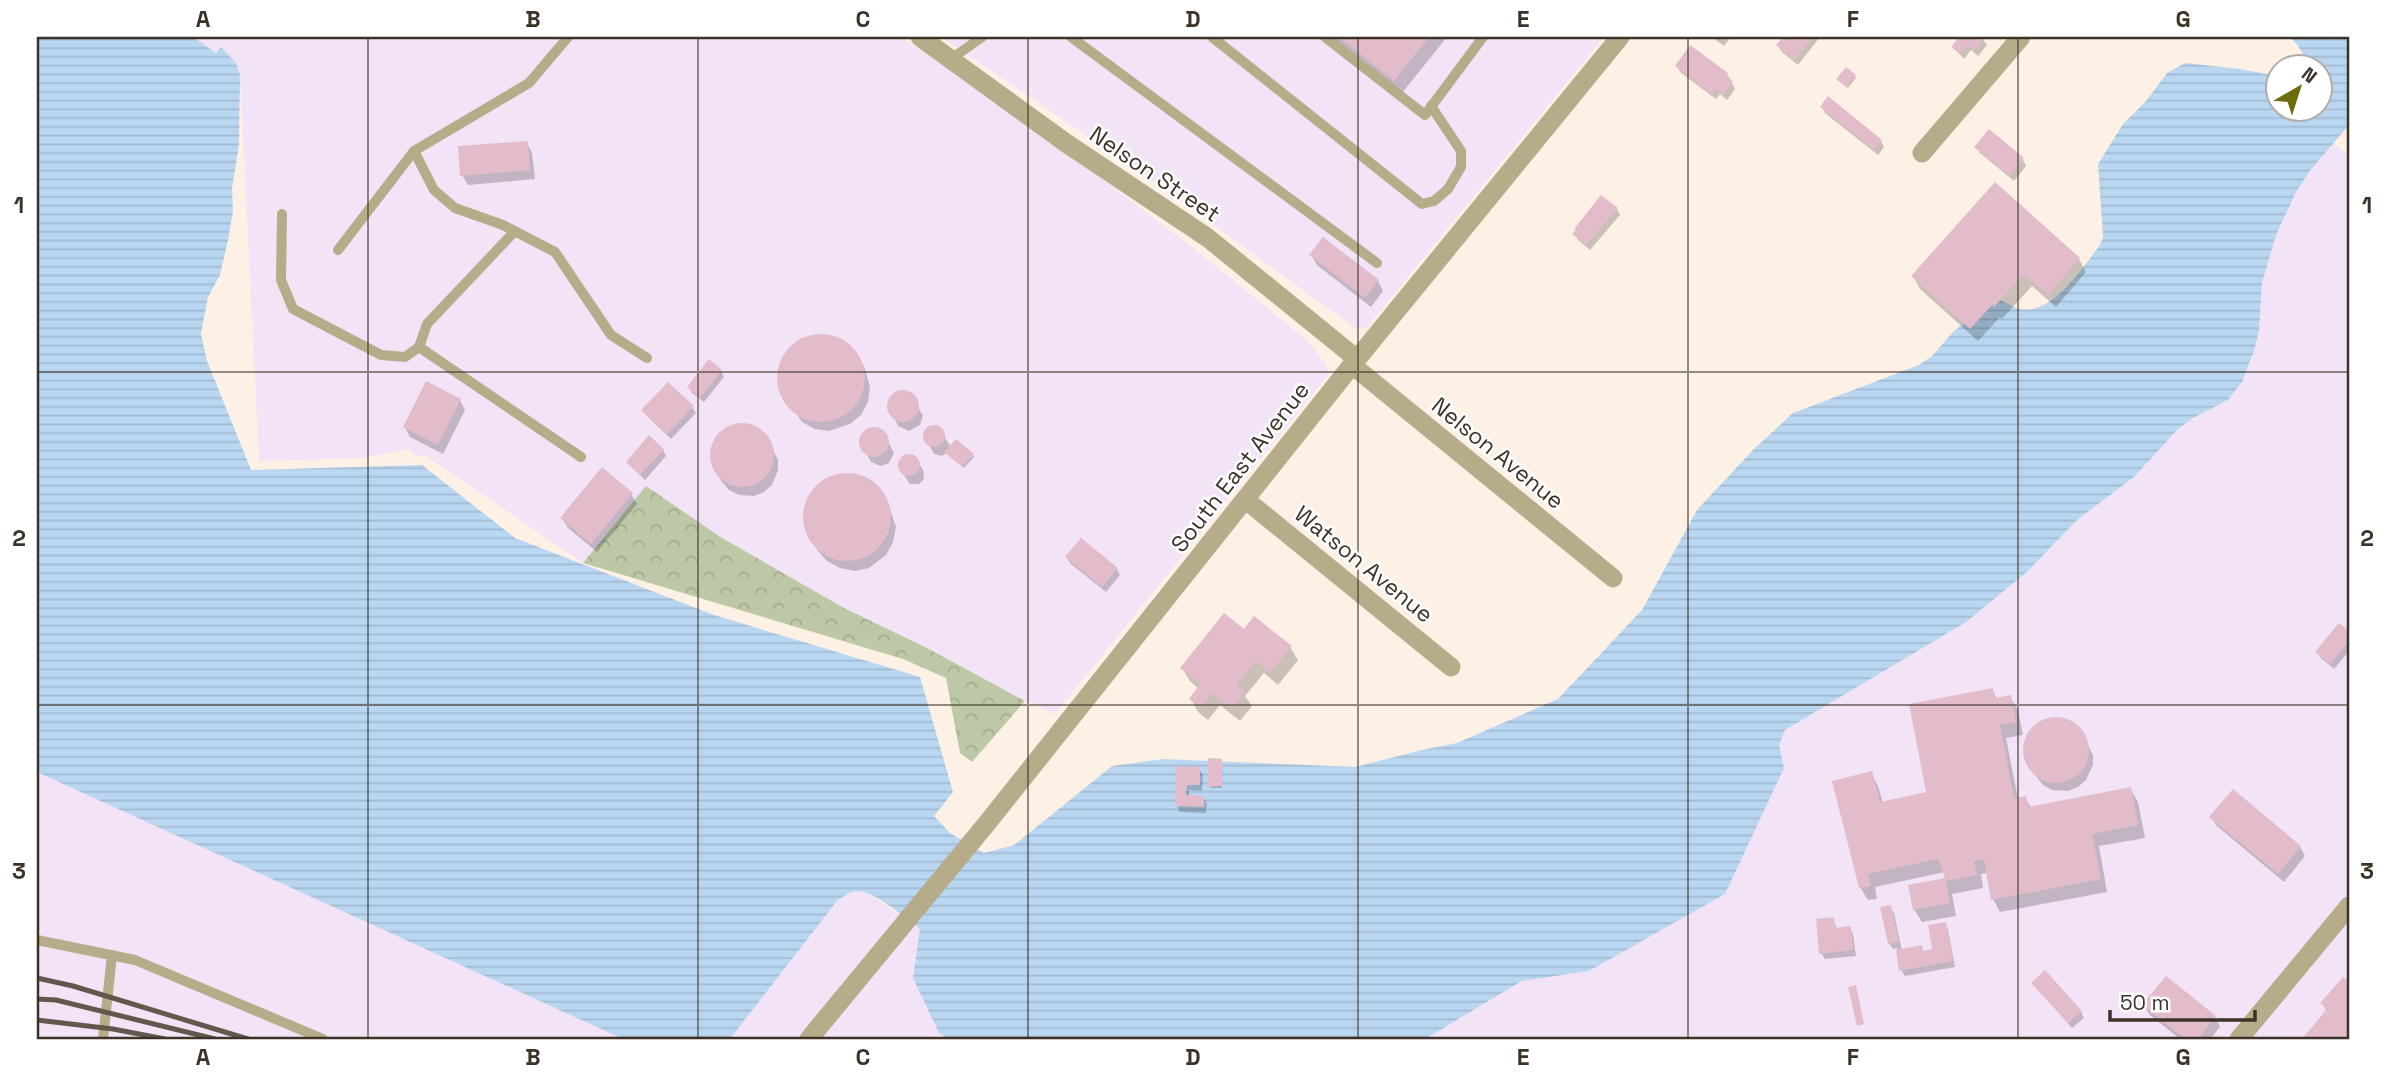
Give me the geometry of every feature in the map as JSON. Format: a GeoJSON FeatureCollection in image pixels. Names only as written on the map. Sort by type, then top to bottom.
{"type":"FeatureCollection","features":[{"type":"Feature","properties":{"kind":"street","name":"Nelson Street"},"geometry":{"type":"LineString","coordinates":[[920,37],[1066,143],[1208,238],[1355,362]]}},
{"type":"Feature","properties":{"kind":"street","name":"South East Avenue"},"geometry":{"type":"LineString","coordinates":[[809,1039],[988,822],[1355,362],[1620,37]]}},
{"type":"Feature","properties":{"kind":"street"},"geometry":{"type":"LineString","coordinates":[[1922,153],[2021,37]]}},
{"type":"Feature","properties":{"kind":"street","name":"Nelson Avenue"},"geometry":{"type":"LineString","coordinates":[[1355,362],[1613,578]]}},
{"type":"Feature","properties":{"kind":"street","name":"Watson Avenue"},"geometry":{"type":"LineString","coordinates":[[1245,500],[1451,667]]}},
{"type":"Feature","properties":{"kind":"street"},"geometry":{"type":"LineString","coordinates":[[2239,1039],[2349,906]]}},
{"type":"Feature","properties":{"kind":"lane"},"geometry":{"type":"LineString","coordinates":[[951,60],[982,37]]}},
{"type":"Feature","properties":{"kind":"lane"},"geometry":{"type":"LineString","coordinates":[[1071,37],[1377,263]]}},
{"type":"Feature","properties":{"kind":"lane"},"geometry":{"type":"LineString","coordinates":[[1212,37],[1422,204],[1434,201],[1448,189],[1461,167],[1461,151],[1432,106]]}},
{"type":"Feature","properties":{"kind":"lane"},"geometry":{"type":"LineString","coordinates":[[1325,37],[1425,115],[1483,37]]}},
{"type":"Feature","properties":{"kind":"lane"},"geometry":{"type":"LineString","coordinates":[[338,250],[414,150],[529,83],[562,39]]}},
{"type":"Feature","properties":{"kind":"lane"},"geometry":{"type":"LineString","coordinates":[[414,150],[434,190],[455,208],[503,225],[555,252],[611,335],[647,358]]}},
{"type":"Feature","properties":{"kind":"lane"},"geometry":{"type":"LineString","coordinates":[[282,214],[281,280],[293,309],[381,355],[405,357],[419,346],[427,324],[515,232]]}},
{"type":"Feature","properties":{"kind":"lane"},"geometry":{"type":"LineString","coordinates":[[419,346],[581,457]]}},
{"type":"Feature","properties":{"kind":"lane"},"geometry":{"type":"LineString","coordinates":[[37,940],[135,960],[323,1039]]}},
{"type":"Feature","properties":{"kind":"lane"},"geometry":{"type":"LineString","coordinates":[[103,1039],[111,955]]}},
{"type":"Feature","properties":{"kind":"shaded area"},"geometry":{"type":"Polygon","coordinates":[[[193,37],[901,37],[1012,110],[1197,251],[1309,342],[1325,363],[1329,374],[1055,714],[844,608],[722,538],[647,487],[583,563],[426,456],[416,456],[408,449],[363,458],[259,461],[240,75],[220,48],[216,53],[193,37]]]}},
{"type":"Feature","properties":{"kind":"shaded area"},"geometry":{"type":"Polygon","coordinates":[[[941,37],[1604,37],[1367,327],[1360,329],[1142,173],[941,37]]]}},
{"type":"Feature","properties":{"kind":"shaded area"},"geometry":{"type":"Polygon","coordinates":[[[2334,144],[2349,157],[2349,1039],[1425,1039],[1523,981],[1589,971],[1725,894],[1783,763],[1779,745],[1785,730],[1966,622],[2027,572],[2077,520],[2134,477],[2178,429],[2228,400],[2242,382],[2250,365],[2259,331],[2262,283],[2276,235],[2296,192],[2309,172],[2334,144]]]}},
{"type":"Feature","properties":{"kind":"shaded area"},"geometry":{"type":"Polygon","coordinates":[[[37,772],[623,1039],[37,1039],[37,772]]]}},
{"type":"Feature","properties":{"kind":"shaded area"},"geometry":{"type":"Polygon","coordinates":[[[857,891],[870,894],[920,929],[913,978],[939,1033],[948,1039],[730,1039],[837,901],[857,891]]]}},
{"type":"Feature","properties":{"kind":"green space"},"geometry":{"type":"Polygon","coordinates":[[[646,486],[722,538],[844,608],[927,648],[1025,701],[972,762],[960,753],[946,678],[903,659],[583,563],[646,486]]]}},
{"type":"Feature","properties":{"kind":"water"},"geometry":{"type":"Polygon","coordinates":[[[37,37],[193,37],[216,53],[221,47],[236,63],[240,75],[239,144],[232,189],[233,211],[220,275],[208,297],[201,334],[207,361],[251,470],[422,465],[515,538],[714,615],[920,677],[953,792],[934,816],[950,833],[984,853],[1014,845],[1112,766],[1163,759],[1355,767],[1457,743],[1558,699],[1642,610],[1697,510],[1754,449],[1793,413],[1919,365],[1932,356],[1953,332],[1994,299],[2020,309],[2032,309],[2044,305],[2066,288],[2100,245],[2103,237],[2098,164],[2123,124],[2146,101],[2167,73],[2185,63],[2264,74],[2264,122],[2334,122],[2334,52],[2302,52],[2290,37],[2349,37],[2349,125],[2309,172],[2296,192],[2276,235],[2262,283],[2259,331],[2254,351],[2242,382],[2228,400],[2178,429],[2134,477],[2077,520],[2027,572],[1966,622],[1785,730],[1779,745],[1784,768],[1725,894],[1589,971],[1522,981],[1425,1039],[948,1039],[939,1033],[913,978],[920,929],[873,895],[857,891],[837,901],[730,1039],[623,1039],[37,772],[37,37]]]}},
{"type":"Feature","properties":{"kind":"building"},"geometry":{"type":"Polygon","coordinates":[[[1339,37],[1429,37],[1394,81],[1339,37]]]}},
{"type":"Feature","properties":{"kind":"building"},"geometry":{"type":"Polygon","coordinates":[[[1783,37],[1813,37],[1794,60],[1776,45],[1783,37]]]}},
{"type":"Feature","properties":{"kind":"building"},"geometry":{"type":"Polygon","coordinates":[[[1959,37],[1984,38],[1974,51],[1967,45],[1960,54],[1951,47],[1959,37]]]}},
{"type":"Feature","properties":{"kind":"building"},"geometry":{"type":"Polygon","coordinates":[[[1690,45],[1728,73],[1726,76],[1733,81],[1723,95],[1716,89],[1712,94],[1675,66],[1690,45]]]}},
{"type":"Feature","properties":{"kind":"building"},"geometry":{"type":"Polygon","coordinates":[[[1846,67],[1856,75],[1846,87],[1836,79],[1846,67]]]}},
{"type":"Feature","properties":{"kind":"building"},"geometry":{"type":"Polygon","coordinates":[[[1828,96],[1882,140],[1874,150],[1820,107],[1828,96]]]}},
{"type":"Feature","properties":{"kind":"building"},"geometry":{"type":"Polygon","coordinates":[[[1989,129],[2024,158],[2010,176],[1974,147],[1989,129]]]}},
{"type":"Feature","properties":{"kind":"building"},"geometry":{"type":"Polygon","coordinates":[[[528,141],[530,170],[460,176],[458,146],[528,141]]]}},
{"type":"Feature","properties":{"kind":"building"},"geometry":{"type":"Polygon","coordinates":[[[1995,182],[2080,258],[2048,295],[2024,274],[1970,329],[1911,276],[1995,182]]]}},
{"type":"Feature","properties":{"kind":"building"},"geometry":{"type":"Polygon","coordinates":[[[1601,195],[1618,208],[1586,245],[1572,234],[1601,195]]]}},
{"type":"Feature","properties":{"kind":"building"},"geometry":{"type":"Polygon","coordinates":[[[1323,237],[1379,280],[1365,298],[1309,255],[1323,237]]]}},
{"type":"Feature","properties":{"kind":"building"},"geometry":{"type":"Polygon","coordinates":[[[821,334],[838,338],[852,347],[861,361],[865,378],[861,395],[852,409],[838,418],[821,422],[804,418],[790,409],[781,395],[777,378],[781,361],[790,347],[804,338],[821,334]]]}},
{"type":"Feature","properties":{"kind":"building"},"geometry":{"type":"Polygon","coordinates":[[[709,359],[722,370],[700,398],[687,387],[709,359]]]}},
{"type":"Feature","properties":{"kind":"building"},"geometry":{"type":"Polygon","coordinates":[[[426,381],[461,399],[438,445],[403,427],[426,381]]]}},
{"type":"Feature","properties":{"kind":"building"},"geometry":{"type":"Polygon","coordinates":[[[668,382],[694,406],[667,434],[641,410],[668,382]]]}},
{"type":"Feature","properties":{"kind":"building"},"geometry":{"type":"Polygon","coordinates":[[[903,390],[914,395],[919,406],[914,417],[903,422],[892,417],[887,406],[892,395],[903,390]]]}},
{"type":"Feature","properties":{"kind":"building"},"geometry":{"type":"Polygon","coordinates":[[[736,423],[748,423],[765,432],[772,443],[772,467],[765,478],[748,487],[736,487],[724,482],[715,473],[710,461],[710,449],[715,437],[724,428],[736,423]]]}},
{"type":"Feature","properties":{"kind":"building"},"geometry":{"type":"Polygon","coordinates":[[[934,425],[942,428],[945,436],[942,444],[934,447],[926,444],[923,436],[926,428],[934,425]]]}},
{"type":"Feature","properties":{"kind":"building"},"geometry":{"type":"Polygon","coordinates":[[[874,427],[885,431],[889,442],[885,453],[874,457],[863,453],[859,442],[863,431],[874,427]]]}},
{"type":"Feature","properties":{"kind":"building"},"geometry":{"type":"Polygon","coordinates":[[[649,435],[664,449],[640,475],[626,462],[649,435]]]}},
{"type":"Feature","properties":{"kind":"building"},"geometry":{"type":"Polygon","coordinates":[[[956,439],[974,454],[962,467],[944,452],[956,439]]]}},
{"type":"Feature","properties":{"kind":"building"},"geometry":{"type":"Polygon","coordinates":[[[905,454],[913,454],[920,461],[920,469],[913,476],[905,476],[898,469],[898,461],[905,454]]]}},
{"type":"Feature","properties":{"kind":"building"},"geometry":{"type":"Polygon","coordinates":[[[602,467],[633,493],[591,544],[560,518],[602,467]]]}},
{"type":"Feature","properties":{"kind":"building"},"geometry":{"type":"Polygon","coordinates":[[[847,473],[864,476],[878,486],[888,500],[891,517],[888,534],[878,548],[864,558],[847,561],[830,558],[816,548],[806,534],[803,517],[806,500],[816,486],[830,476],[847,473]]]}},
{"type":"Feature","properties":{"kind":"building"},"geometry":{"type":"Polygon","coordinates":[[[1081,538],[1118,568],[1102,587],[1065,557],[1081,538]]]}},
{"type":"Feature","properties":{"kind":"building"},"geometry":{"type":"Polygon","coordinates":[[[1224,613],[1244,629],[1254,616],[1292,646],[1270,673],[1256,661],[1236,685],[1245,692],[1232,709],[1212,693],[1200,708],[1189,699],[1200,684],[1180,668],[1224,613]]]}},
{"type":"Feature","properties":{"kind":"building"},"geometry":{"type":"Polygon","coordinates":[[[2339,623],[2349,631],[2349,641],[2330,664],[2315,652],[2339,623]]]}},
{"type":"Feature","properties":{"kind":"building"},"geometry":{"type":"Polygon","coordinates":[[[1993,688],[1995,698],[2011,695],[2016,722],[2000,725],[2014,798],[2026,796],[2028,807],[2131,787],[2138,825],[2092,834],[2101,879],[1991,900],[1984,860],[1974,861],[1977,875],[1946,881],[1950,903],[1913,910],[1908,885],[1945,878],[1938,859],[1868,874],[1871,886],[1859,888],[1832,781],[1872,771],[1880,802],[1926,792],[1909,704],[1993,688]]]}},
{"type":"Feature","properties":{"kind":"building"},"geometry":{"type":"Polygon","coordinates":[[[2056,717],[2069,720],[2079,727],[2086,737],[2089,750],[2086,763],[2079,773],[2069,780],[2056,783],[2043,780],[2033,773],[2026,763],[2023,750],[2026,737],[2033,727],[2043,720],[2056,717]]]}},
{"type":"Feature","properties":{"kind":"building"},"geometry":{"type":"Polygon","coordinates":[[[1208,758],[1222,759],[1222,786],[1208,787],[1208,758]]]}},
{"type":"Feature","properties":{"kind":"building"},"geometry":{"type":"Polygon","coordinates":[[[1176,766],[1200,767],[1200,785],[1187,785],[1186,795],[1204,796],[1204,807],[1175,806],[1176,766]]]}},
{"type":"Feature","properties":{"kind":"building"},"geometry":{"type":"Polygon","coordinates":[[[2233,789],[2301,846],[2278,874],[2209,817],[2233,789]]]}},
{"type":"Feature","properties":{"kind":"building"},"geometry":{"type":"Polygon","coordinates":[[[1891,905],[1899,942],[1888,944],[1880,907],[1891,905]]]}},
{"type":"Feature","properties":{"kind":"building"},"geometry":{"type":"Polygon","coordinates":[[[1834,917],[1835,928],[1851,926],[1853,950],[1819,954],[1816,919],[1834,917]]]}},
{"type":"Feature","properties":{"kind":"building"},"geometry":{"type":"Polygon","coordinates":[[[1946,922],[1953,961],[1899,971],[1896,950],[1922,945],[1923,951],[1932,949],[1928,925],[1946,922]]]}},
{"type":"Feature","properties":{"kind":"building"},"geometry":{"type":"Polygon","coordinates":[[[2045,970],[2082,1011],[2068,1023],[2031,983],[2045,970]]]}},
{"type":"Feature","properties":{"kind":"building"},"geometry":{"type":"Polygon","coordinates":[[[2166,976],[2216,1016],[2198,1039],[2185,1039],[2142,1005],[2166,976]]]}},
{"type":"Feature","properties":{"kind":"building"},"geometry":{"type":"Polygon","coordinates":[[[2343,977],[2349,982],[2349,1039],[2304,1039],[2327,1009],[2320,1003],[2343,977]]]}},
{"type":"Feature","properties":{"kind":"building"},"geometry":{"type":"Polygon","coordinates":[[[1856,985],[1864,1024],[1857,1026],[1848,987],[1856,985]]]}},
{"type":"Feature","properties":{"kind":"railway"},"geometry":{"type":"LineString","coordinates":[[37,978],[73,986],[248,1039]]}},
{"type":"Feature","properties":{"kind":"railway"},"geometry":{"type":"LineString","coordinates":[[37,999],[56,1000],[215,1039]]}},
{"type":"Feature","properties":{"kind":"railway"},"geometry":{"type":"LineString","coordinates":[[37,1020],[113,1029],[165,1039]]}}]}
